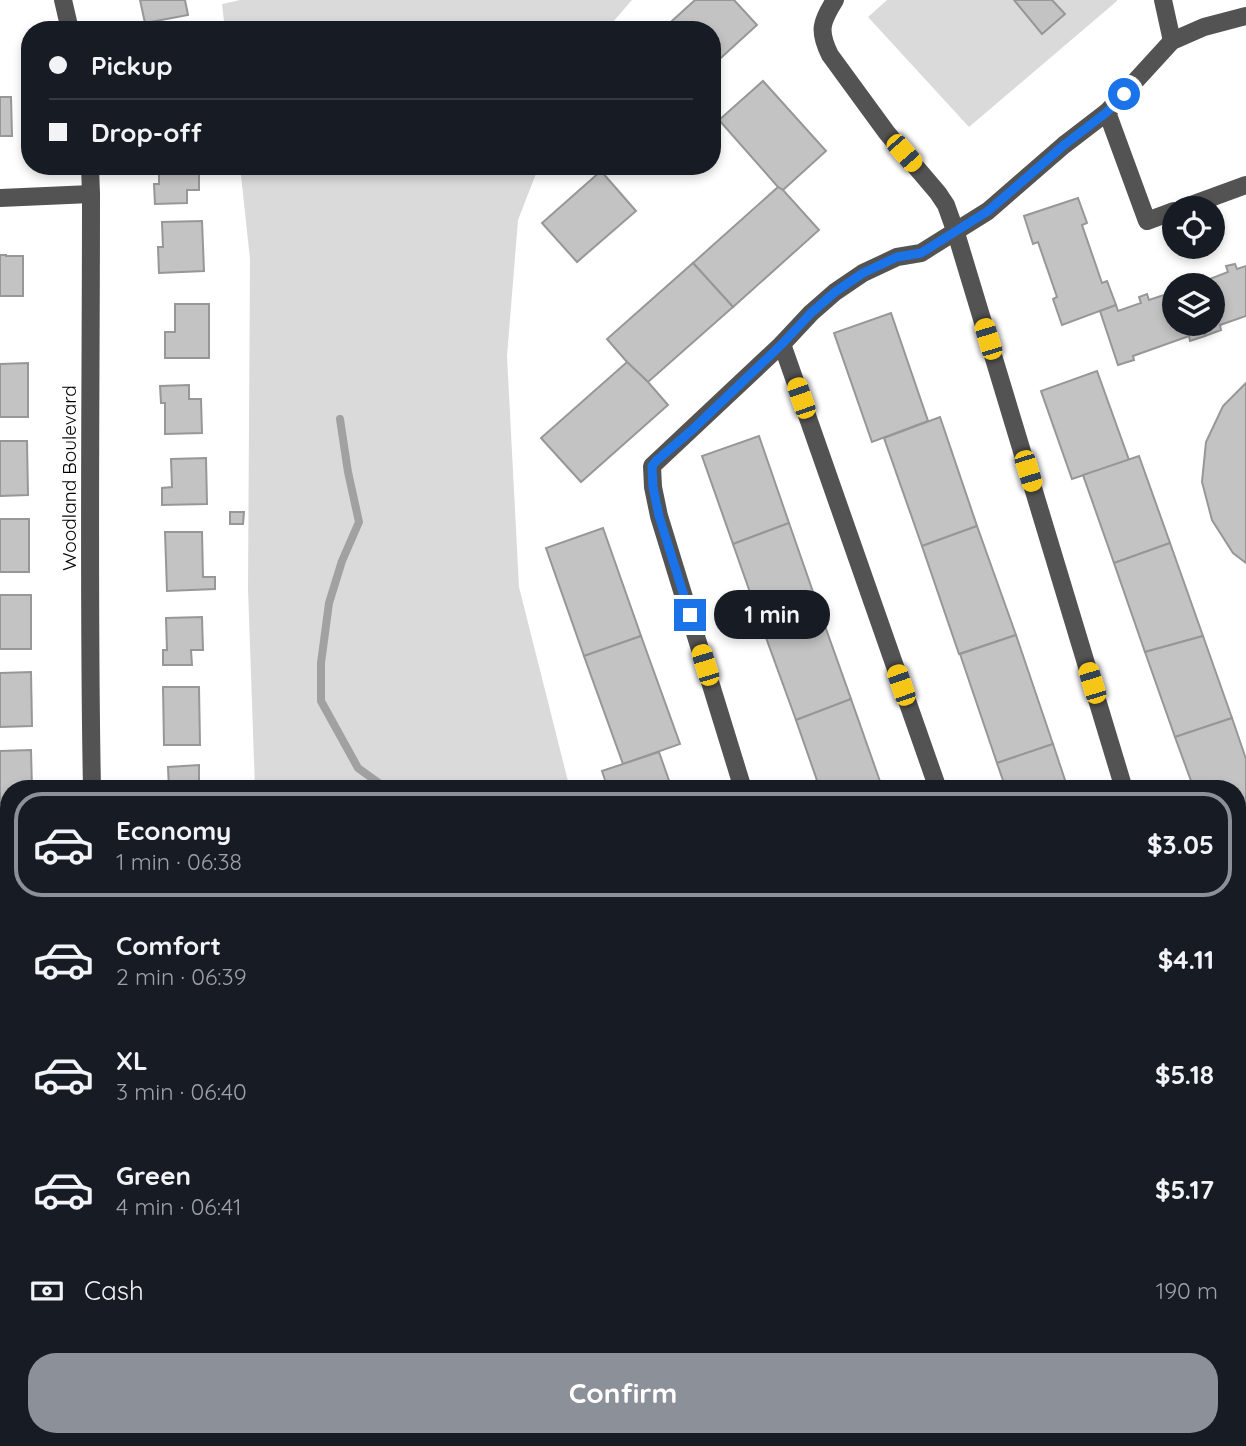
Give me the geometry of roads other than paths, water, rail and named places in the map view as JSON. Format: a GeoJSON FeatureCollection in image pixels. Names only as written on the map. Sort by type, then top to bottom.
{"type":"FeatureCollection","features":[{"type":"Feature","properties":{"kind":"street"},"geometry":{"type":"LineString","coordinates":[[63,0],[68,21]]}},
{"type":"Feature","properties":{"kind":"street"},"geometry":{"type":"LineString","coordinates":[[835,0],[825,15],[822,27],[823,41],[830,55],[887,133],[946,205],[1121,780]]}},
{"type":"Feature","properties":{"kind":"street"},"geometry":{"type":"LineString","coordinates":[[1163,0],[1172,41]]}},
{"type":"Feature","properties":{"kind":"street"},"geometry":{"type":"LineString","coordinates":[[740,780],[659,516],[652,466],[835,292],[863,273],[897,257],[921,253],[988,211],[1064,145],[1107,112],[1172,41],[1204,27],[1246,16]]}},
{"type":"Feature","properties":{"kind":"street"},"geometry":{"type":"LineString","coordinates":[[1107,112],[1147,221],[1162,215]]}},
{"type":"Feature","properties":{"kind":"street","name":"Woodland Boulevard"},"geometry":{"type":"LineString","coordinates":[[90,175],[89,640],[92,780]]}},
{"type":"Feature","properties":{"kind":"street"},"geometry":{"type":"LineString","coordinates":[[1216,196],[1246,185]]}},
{"type":"Feature","properties":{"kind":"street"},"geometry":{"type":"LineString","coordinates":[[0,198],[91,194]]}},
{"type":"Feature","properties":{"kind":"street"},"geometry":{"type":"LineString","coordinates":[[782,344],[935,780]]}},
{"type":"Feature","properties":{"kind":"waterway"},"geometry":{"type":"LineString","coordinates":[[340,419],[359,522],[342,561],[329,603],[321,663],[321,701],[358,768],[375,780]]}}]}
